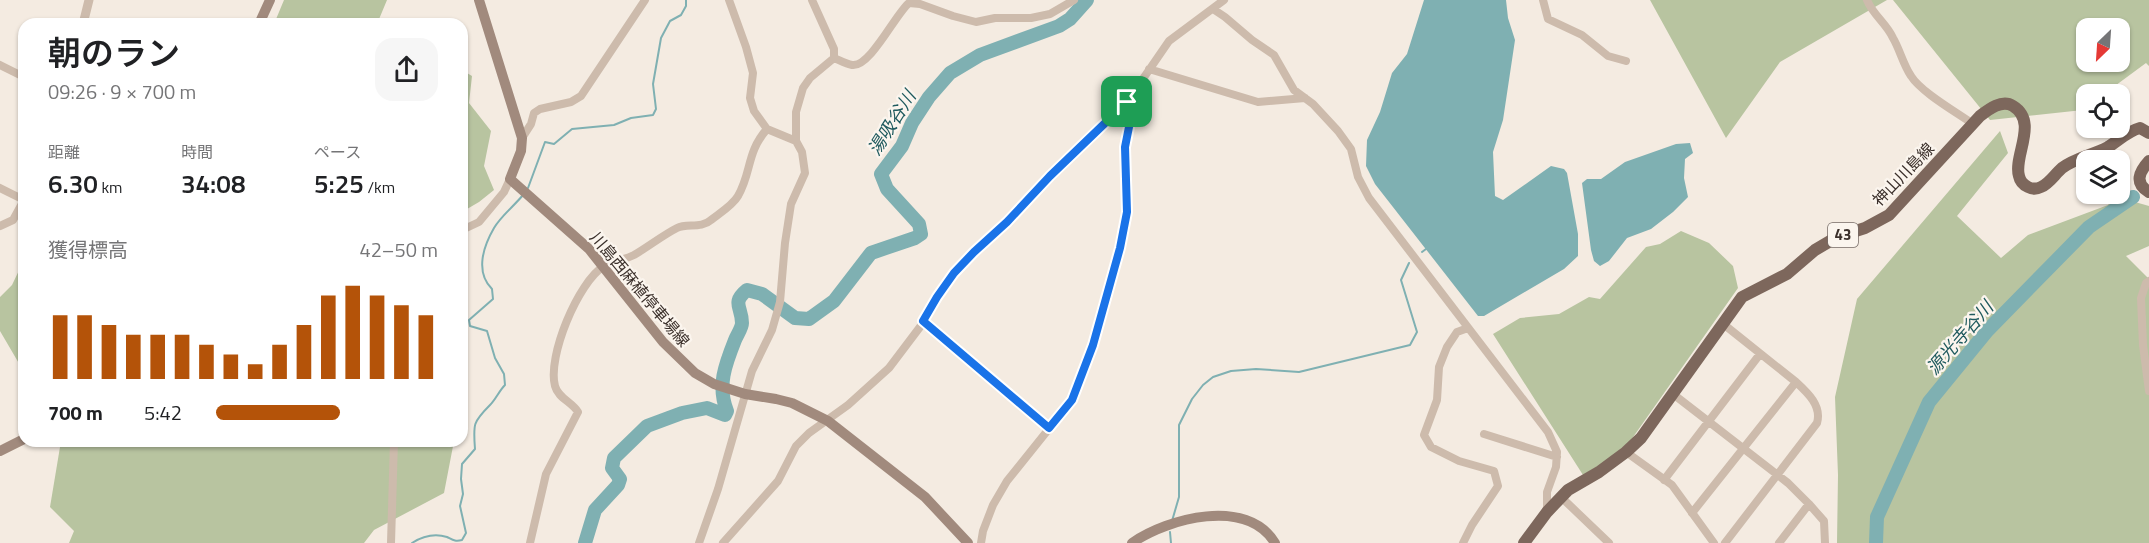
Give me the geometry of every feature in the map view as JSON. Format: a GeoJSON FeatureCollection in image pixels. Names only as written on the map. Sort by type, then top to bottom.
{"type":"FeatureCollection","features":[{"type":"Feature","properties":{"kind":"main road"},"geometry":{"type":"LineString","coordinates":[[262,18],[270,0]]}},
{"type":"Feature","properties":{"kind":"main road"},"geometry":{"type":"LineString","coordinates":[[479,0],[522,138],[521,151],[510,179]]}},
{"type":"Feature","properties":{"kind":"main road","name":"神山川島線"},"geometry":{"type":"LineString","coordinates":[[1524,543],[1561,497],[1577,484],[1599,472],[1641,438],[1742,297],[1787,274],[1815,250],[1837,237],[1865,228],[1890,215],[1980,116],[1992,107],[2008,104],[2020,113],[2025,129],[2018,168],[2019,177],[2023,183],[2035,189],[2042,187],[2068,164],[2109,146],[2134,129],[2140,128],[2149,133]]}},
{"type":"Feature","properties":{"kind":"main road"},"geometry":{"type":"LineString","coordinates":[[2149,160],[2141,169],[2138,179],[2149,192]]}},
{"type":"Feature","properties":{"kind":"main road","name":"川島西麻植停車場線"},"geometry":{"type":"LineString","coordinates":[[510,179],[572,233],[604,266],[637,310],[678,358],[695,373],[714,384],[745,394],[792,403],[828,421],[925,497],[968,543]]}},
{"type":"Feature","properties":{"kind":"main road"},"geometry":{"type":"LineString","coordinates":[[0,451],[18,442]]}},
{"type":"Feature","properties":{"kind":"main road"},"geometry":{"type":"LineString","coordinates":[[1132,543],[1142,536],[1167,526],[1217,516],[1230,516],[1255,523],[1275,543]]}},
{"type":"Feature","properties":{"kind":"street"},"geometry":{"type":"LineString","coordinates":[[84,18],[89,0]]}},
{"type":"Feature","properties":{"kind":"street"},"geometry":{"type":"LineString","coordinates":[[522,138],[531,124],[534,113],[540,109],[571,102],[581,96],[645,0]]}},
{"type":"Feature","properties":{"kind":"street"},"geometry":{"type":"LineString","coordinates":[[729,0],[753,73],[750,98],[754,111],[767,129],[796,141]]}},
{"type":"Feature","properties":{"kind":"street"},"geometry":{"type":"LineString","coordinates":[[812,0],[834,49],[834,58]]}},
{"type":"Feature","properties":{"kind":"street"},"geometry":{"type":"LineString","coordinates":[[834,58],[853,66],[859,65],[886,37],[902,8],[909,3],[920,4],[976,22],[995,18],[1031,18],[1050,14],[1074,0]]}},
{"type":"Feature","properties":{"kind":"street"},"geometry":{"type":"LineString","coordinates":[[1543,0],[1548,19],[1582,35],[1608,56],[1626,61]]}},
{"type":"Feature","properties":{"kind":"street"},"geometry":{"type":"LineString","coordinates":[[1867,0],[1872,11],[1881,19],[1894,38],[1910,75],[1918,85],[1973,124]]}},
{"type":"Feature","properties":{"kind":"street"},"geometry":{"type":"LineString","coordinates":[[723,543],[778,481],[796,446],[809,433],[828,421],[867,389],[889,368],[954,273],[1127,102],[1169,41],[1218,3],[1225,17],[1274,55],[1294,90],[1313,104],[1338,131],[1351,149],[1358,177],[1369,198],[1548,432],[1557,457],[1547,492],[1547,512]]}},
{"type":"Feature","properties":{"kind":"street"},"geometry":{"type":"LineString","coordinates":[[699,543],[718,489],[752,371],[772,330],[780,302],[791,204],[805,173],[802,152],[796,141],[796,112],[803,88],[815,73],[834,58]]}},
{"type":"Feature","properties":{"kind":"street"},"geometry":{"type":"LineString","coordinates":[[0,65],[18,74]]}},
{"type":"Feature","properties":{"kind":"street"},"geometry":{"type":"LineString","coordinates":[[1149,69],[1258,102],[1305,98]]}},
{"type":"Feature","properties":{"kind":"street"},"geometry":{"type":"LineString","coordinates":[[981,543],[993,505],[1007,481],[1072,400],[1093,345],[1120,248],[1127,212],[1125,147],[1129,127],[1127,102]]}},
{"type":"Feature","properties":{"kind":"street"},"geometry":{"type":"LineString","coordinates":[[530,543],[546,474],[578,412],[574,405],[560,395],[555,387],[554,378],[557,349],[562,331],[579,295],[591,277],[604,266],[631,257],[678,227],[693,227],[708,223],[723,211],[737,198],[751,156],[767,129]]}},
{"type":"Feature","properties":{"kind":"street"},"geometry":{"type":"LineString","coordinates":[[468,227],[479,222],[504,192],[510,179]]}},
{"type":"Feature","properties":{"kind":"street"},"geometry":{"type":"LineString","coordinates":[[0,188],[18,197]]}},
{"type":"Feature","properties":{"kind":"street"},"geometry":{"type":"LineString","coordinates":[[0,226],[13,220],[18,211]]}},
{"type":"Feature","properties":{"kind":"street"},"geometry":{"type":"LineString","coordinates":[[2149,282],[2146,283],[2141,298],[2143,345],[2149,391]]}},
{"type":"Feature","properties":{"kind":"street"},"geometry":{"type":"LineString","coordinates":[[923,321],[1049,428]]}},
{"type":"Feature","properties":{"kind":"street"},"geometry":{"type":"LineString","coordinates":[[1722,323],[1812,396],[1819,418],[1725,543]]}},
{"type":"Feature","properties":{"kind":"street"},"geometry":{"type":"LineString","coordinates":[[1463,543],[1498,486],[1494,471],[1459,461],[1431,447],[1424,435],[1437,400],[1440,387],[1439,367],[1447,347],[1456,333],[1468,327]]}},
{"type":"Feature","properties":{"kind":"street"},"geometry":{"type":"LineString","coordinates":[[1664,480],[1760,354]]}},
{"type":"Feature","properties":{"kind":"street"},"geometry":{"type":"LineString","coordinates":[[1692,513],[1796,382]]}},
{"type":"Feature","properties":{"kind":"street"},"geometry":{"type":"LineString","coordinates":[[1673,394],[1777,475],[1809,504],[1824,521],[1825,543]]}},
{"type":"Feature","properties":{"kind":"street"},"geometry":{"type":"LineString","coordinates":[[1484,434],[1557,457]]}},
{"type":"Feature","properties":{"kind":"street"},"geometry":{"type":"LineString","coordinates":[[391,543],[394,447]]}},
{"type":"Feature","properties":{"kind":"street"},"geometry":{"type":"LineString","coordinates":[[1626,452],[1672,485],[1714,543]]}},
{"type":"Feature","properties":{"kind":"street"},"geometry":{"type":"LineString","coordinates":[[1561,497],[1609,543]]}},
{"type":"Feature","properties":{"kind":"street"},"geometry":{"type":"LineString","coordinates":[[1779,543],[1809,504]]}},
{"type":"Feature","properties":{"kind":"green space"},"geometry":{"type":"Polygon","coordinates":[[[284,0],[387,0],[380,18],[276,18],[284,0]]]}},
{"type":"Feature","properties":{"kind":"green space"},"geometry":{"type":"Polygon","coordinates":[[[1650,0],[1887,0],[1780,62],[1726,138],[1650,0]]]}},
{"type":"Feature","properties":{"kind":"green space"},"geometry":{"type":"Polygon","coordinates":[[[1893,0],[2149,0],[2149,66],[2146,63],[2118,84],[2076,84],[2076,111],[1990,120],[1893,0]]]}},
{"type":"Feature","properties":{"kind":"green space"},"geometry":{"type":"Polygon","coordinates":[[[468,74],[472,76],[469,103],[491,131],[484,166],[494,190],[468,208],[468,74]]]}},
{"type":"Feature","properties":{"kind":"green space"},"geometry":{"type":"Polygon","coordinates":[[[2000,131],[2008,153],[1957,216],[2001,258],[2028,235],[2109,204],[2130,204],[2130,195],[2135,202],[2149,206],[2149,246],[2126,256],[2149,279],[2149,543],[1837,543],[1838,475],[1835,397],[1857,299],[2000,131]]]}},
{"type":"Feature","properties":{"kind":"green space"},"geometry":{"type":"Polygon","coordinates":[[[1681,231],[1709,243],[1733,266],[1738,288],[1631,440],[1608,460],[1583,475],[1493,334],[1520,318],[1559,314],[1589,297],[1600,299],[1646,247],[1660,244],[1681,231]]]}},
{"type":"Feature","properties":{"kind":"green space"},"geometry":{"type":"Polygon","coordinates":[[[18,272],[18,362],[0,331],[0,297],[12,285],[18,272]]]}},
{"type":"Feature","properties":{"kind":"green space"},"geometry":{"type":"Polygon","coordinates":[[[60,447],[453,447],[444,493],[374,530],[364,543],[69,543],[74,531],[50,507],[60,447]]]}},
{"type":"Feature","properties":{"kind":"water"},"geometry":{"type":"Polygon","coordinates":[[[1424,0],[1506,0],[1508,18],[1515,40],[1503,120],[1493,152],[1495,196],[1503,200],[1551,166],[1564,169],[1567,173],[1578,234],[1578,256],[1564,269],[1484,316],[1478,316],[1375,184],[1366,166],[1367,140],[1380,112],[1392,73],[1407,54],[1424,0]]]}},
{"type":"Feature","properties":{"kind":"water"},"geometry":{"type":"Polygon","coordinates":[[[1690,143],[1693,153],[1685,159],[1684,178],[1688,197],[1651,229],[1627,238],[1609,261],[1600,266],[1594,261],[1591,250],[1582,183],[1587,179],[1601,179],[1625,162],[1676,144],[1690,143]]]}},
{"type":"Feature","properties":{"kind":"waterway"},"geometry":{"type":"LineString","coordinates":[[528,188],[545,142],[554,144],[572,129],[614,125],[631,118],[653,115],[656,109],[653,84],[661,38],[670,21],[681,15],[686,6],[686,0]]}},
{"type":"Feature","properties":{"kind":"waterway","name":"湯吸谷川"},"geometry":{"type":"LineString","coordinates":[[585,543],[595,510],[618,485],[620,479],[612,468],[614,458],[647,426],[682,413],[707,408],[725,415],[727,411],[722,384],[728,358],[742,325],[738,305],[742,294],[747,290],[762,294],[795,318],[809,319],[834,301],[871,253],[921,234],[919,224],[887,189],[881,174],[902,146],[912,123],[929,97],[950,73],[980,55],[1059,26],[1070,19],[1087,0]]}},
{"type":"Feature","properties":{"kind":"waterway"},"geometry":{"type":"LineString","coordinates":[[412,543],[433,535],[460,541],[466,533],[460,506],[463,494],[462,464],[475,449],[474,429],[477,420],[505,385],[504,374],[495,358],[487,331],[470,326],[469,320],[493,299],[492,289],[482,267],[482,259],[490,235],[504,215],[523,195]]}},
{"type":"Feature","properties":{"kind":"waterway","name":"源光寺谷川"},"geometry":{"type":"LineString","coordinates":[[1876,543],[1877,517],[1929,402],[1987,331],[2089,227],[2133,197]]}},
{"type":"Feature","properties":{"kind":"waterway"},"geometry":{"type":"LineString","coordinates":[[1422,252],[1426,249]]}},
{"type":"Feature","properties":{"kind":"waterway"},"geometry":{"type":"LineString","coordinates":[[1172,521],[1179,497],[1179,425],[1192,399],[1203,385],[1213,377],[1231,371],[1256,369],[1299,372],[1410,345],[1417,332],[1401,280],[1409,263]]}},
{"type":"Feature","properties":{"kind":"waterway"},"geometry":{"type":"LineString","coordinates":[[1170,532],[1171,543]]}},
{"type":"Feature","properties":{"kind":"route"},"geometry":{"type":"LineString","coordinates":[[1127,102],[1129,127],[1125,147],[1127,212],[1120,248],[1093,345],[1072,400],[1049,428],[923,321],[954,273],[1127,102]]}}]}
